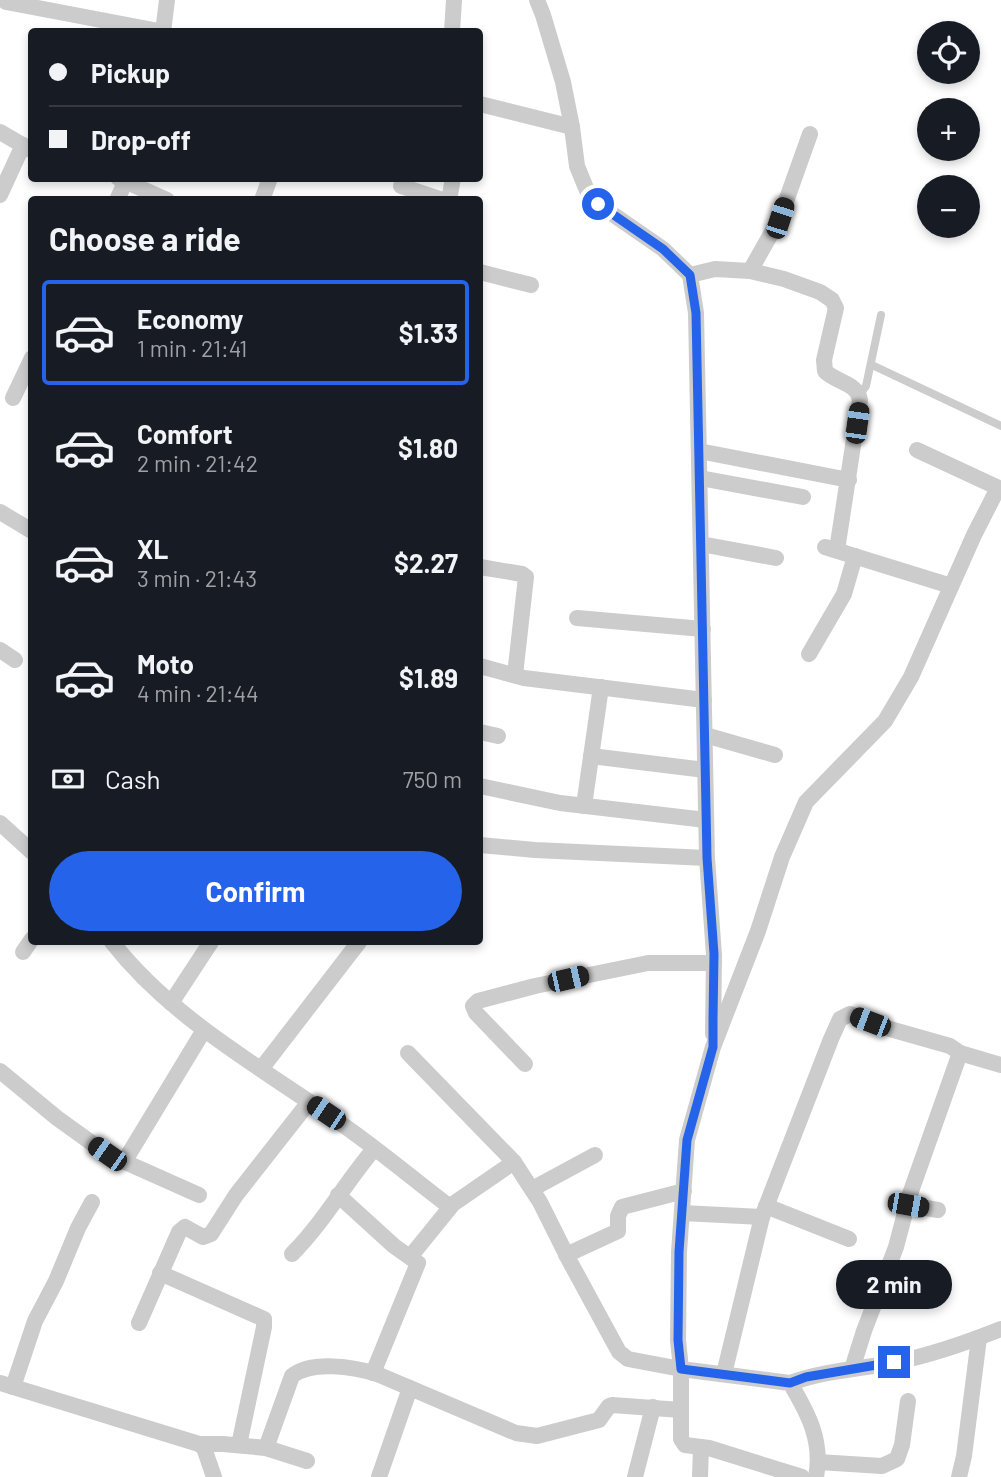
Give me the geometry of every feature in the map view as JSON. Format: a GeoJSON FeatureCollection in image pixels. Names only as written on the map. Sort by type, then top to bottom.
{"type":"FeatureCollection","features":[{"type":"Feature","properties":{"kind":"street"},"geometry":{"type":"LineString","coordinates":[[163,28],[167,0]]}},
{"type":"Feature","properties":{"kind":"street"},"geometry":{"type":"LineString","coordinates":[[452,28],[454,0]]}},
{"type":"Feature","properties":{"kind":"street"},"geometry":{"type":"LineString","coordinates":[[537,0],[563,82],[577,166],[588,193],[598,204],[663,249],[690,275],[696,313],[707,858],[714,963],[713,1047]]}},
{"type":"Feature","properties":{"kind":"street"},"geometry":{"type":"LineString","coordinates":[[5,6],[144,28]]}},
{"type":"Feature","properties":{"kind":"street"},"geometry":{"type":"LineString","coordinates":[[483,105],[572,127]]}},
{"type":"Feature","properties":{"kind":"street"},"geometry":{"type":"LineString","coordinates":[[0,132],[27,148],[0,195]]}},
{"type":"Feature","properties":{"kind":"street"},"geometry":{"type":"LineString","coordinates":[[750,271],[780,218],[810,134]]}},
{"type":"Feature","properties":{"kind":"street"},"geometry":{"type":"LineString","coordinates":[[128,182],[158,196]]}},
{"type":"Feature","properties":{"kind":"street"},"geometry":{"type":"LineString","coordinates":[[401,186],[431,196]]}},
{"type":"Feature","properties":{"kind":"street"},"geometry":{"type":"LineString","coordinates":[[690,275],[715,269],[750,271],[784,279],[820,292],[832,300],[835,308],[824,360],[825,371],[852,387],[860,394],[860,400],[849,480],[831,549],[951,586]]}},
{"type":"Feature","properties":{"kind":"street"},"geometry":{"type":"LineString","coordinates":[[483,273],[531,285]]}},
{"type":"Feature","properties":{"kind":"street"},"geometry":{"type":"LineString","coordinates":[[13,398],[28,366]]}},
{"type":"Feature","properties":{"kind":"street"},"geometry":{"type":"LineString","coordinates":[[916,450],[1001,490]]}},
{"type":"Feature","properties":{"kind":"street"},"geometry":{"type":"LineString","coordinates":[[699,451],[849,480]]}},
{"type":"Feature","properties":{"kind":"street"},"geometry":{"type":"LineString","coordinates":[[699,478],[803,497]]}},
{"type":"Feature","properties":{"kind":"street"},"geometry":{"type":"LineString","coordinates":[[802,1477],[709,1448],[685,1445],[681,1438],[679,1252],[687,1140],[713,1047],[758,931],[782,858],[806,802],[885,721],[911,677],[974,535],[995,494],[1001,490]]}},
{"type":"Feature","properties":{"kind":"street"},"geometry":{"type":"LineString","coordinates":[[0,512],[28,529]]}},
{"type":"Feature","properties":{"kind":"street"},"geometry":{"type":"LineString","coordinates":[[701,544],[776,558]]}},
{"type":"Feature","properties":{"kind":"street"},"geometry":{"type":"LineString","coordinates":[[809,654],[844,594],[855,555]]}},
{"type":"Feature","properties":{"kind":"street"},"geometry":{"type":"LineString","coordinates":[[483,567],[523,574],[526,577],[515,676]]}},
{"type":"Feature","properties":{"kind":"street"},"geometry":{"type":"LineString","coordinates":[[577,618],[703,629]]}},
{"type":"Feature","properties":{"kind":"street"},"geometry":{"type":"LineString","coordinates":[[0,650],[15,660]]}},
{"type":"Feature","properties":{"kind":"street"},"geometry":{"type":"LineString","coordinates":[[483,667],[515,676],[704,700]]}},
{"type":"Feature","properties":{"kind":"street"},"geometry":{"type":"LineString","coordinates":[[584,806],[601,687]]}},
{"type":"Feature","properties":{"kind":"street"},"geometry":{"type":"LineString","coordinates":[[483,733],[498,736]]}},
{"type":"Feature","properties":{"kind":"street"},"geometry":{"type":"LineString","coordinates":[[705,735],[775,755]]}},
{"type":"Feature","properties":{"kind":"street"},"geometry":{"type":"LineString","coordinates":[[591,756],[705,770]]}},
{"type":"Feature","properties":{"kind":"street"},"geometry":{"type":"LineString","coordinates":[[483,787],[560,803],[706,820]]}},
{"type":"Feature","properties":{"kind":"street"},"geometry":{"type":"LineString","coordinates":[[0,823],[28,848]]}},
{"type":"Feature","properties":{"kind":"street"},"geometry":{"type":"LineString","coordinates":[[483,845],[707,858]]}},
{"type":"Feature","properties":{"kind":"street"},"geometry":{"type":"LineString","coordinates":[[171,1003],[209,945]]}},
{"type":"Feature","properties":{"kind":"street"},"geometry":{"type":"LineString","coordinates":[[261,1069],[357,945]]}},
{"type":"Feature","properties":{"kind":"street"},"geometry":{"type":"LineString","coordinates":[[127,948],[153,988],[204,1030],[342,1124],[450,1207]]}},
{"type":"Feature","properties":{"kind":"street"},"geometry":{"type":"LineString","coordinates":[[525,1064],[476,1013],[472,1006],[478,1001],[535,986],[648,963],[714,963]]}},
{"type":"Feature","properties":{"kind":"street"},"geometry":{"type":"LineString","coordinates":[[724,1374],[764,1211],[841,1019],[850,1014],[890,1030],[950,1046],[960,1053],[1001,1065]]}},
{"type":"Feature","properties":{"kind":"street"},"geometry":{"type":"LineString","coordinates":[[124,1162],[204,1030]]}},
{"type":"Feature","properties":{"kind":"street"},"geometry":{"type":"LineString","coordinates":[[852,1369],[896,1247],[910,1194],[960,1053]]}},
{"type":"Feature","properties":{"kind":"street"},"geometry":{"type":"LineString","coordinates":[[408,1054],[514,1162],[540,1202],[619,1352],[628,1359],[681,1369],[790,1383],[806,1377],[894,1362],[961,1345],[1001,1329]]}},
{"type":"Feature","properties":{"kind":"street"},"geometry":{"type":"LineString","coordinates":[[0,1071],[66,1125],[107,1154],[199,1195]]}},
{"type":"Feature","properties":{"kind":"street"},"geometry":{"type":"LineString","coordinates":[[139,1324],[178,1232],[185,1227],[204,1237],[211,1234],[236,1195],[309,1101]]}},
{"type":"Feature","properties":{"kind":"street"},"geometry":{"type":"LineString","coordinates":[[292,1254],[310,1236],[374,1149]]}},
{"type":"Feature","properties":{"kind":"street"},"geometry":{"type":"LineString","coordinates":[[532,1189],[595,1155]]}},
{"type":"Feature","properties":{"kind":"street"},"geometry":{"type":"LineString","coordinates":[[410,1257],[450,1207],[514,1162]]}},
{"type":"Feature","properties":{"kind":"street"},"geometry":{"type":"LineString","coordinates":[[566,1255],[618,1231],[618,1216],[622,1207],[684,1191]]}},
{"type":"Feature","properties":{"kind":"street"},"geometry":{"type":"LineString","coordinates":[[338,1195],[394,1246],[418,1263],[373,1373]]}},
{"type":"Feature","properties":{"kind":"street"},"geometry":{"type":"LineString","coordinates":[[92,1202],[6,1385],[198,1444],[267,1448],[307,1461]]}},
{"type":"Feature","properties":{"kind":"street"},"geometry":{"type":"LineString","coordinates":[[908,1205],[938,1210]]}},
{"type":"Feature","properties":{"kind":"street"},"geometry":{"type":"LineString","coordinates":[[682,1213],[764,1211],[849,1239]]}},
{"type":"Feature","properties":{"kind":"street"},"geometry":{"type":"LineString","coordinates":[[160,1273],[264,1320],[239,1445]]}},
{"type":"Feature","properties":{"kind":"street"},"geometry":{"type":"LineString","coordinates":[[959,1477],[979,1338]]}},
{"type":"Feature","properties":{"kind":"street"},"geometry":{"type":"LineString","coordinates":[[267,1448],[292,1376],[300,1370],[324,1367],[358,1368],[516,1433],[537,1436],[599,1420],[609,1406],[681,1410]]}},
{"type":"Feature","properties":{"kind":"street"},"geometry":{"type":"LineString","coordinates":[[790,1383],[815,1432],[817,1470],[882,1466],[897,1459],[902,1445],[908,1401]]}},
{"type":"Feature","properties":{"kind":"street"},"geometry":{"type":"LineString","coordinates":[[379,1477],[410,1388]]}},
{"type":"Feature","properties":{"kind":"street"},"geometry":{"type":"LineString","coordinates":[[635,1477],[653,1407]]}},
{"type":"Feature","properties":{"kind":"street"},"geometry":{"type":"LineString","coordinates":[[198,1444],[204,1448],[214,1477]]}},
{"type":"Feature","properties":{"kind":"street"},"geometry":{"type":"LineString","coordinates":[[700,1477],[701,1448]]}},
{"type":"Feature","properties":{"kind":"lane"},"geometry":{"type":"LineString","coordinates":[[860,394],[866,386],[872,365],[881,315]]}},
{"type":"Feature","properties":{"kind":"lane"},"geometry":{"type":"LineString","coordinates":[[872,365],[1001,426]]}},
{"type":"Feature","properties":{"kind":"route"},"geometry":{"type":"LineString","coordinates":[[598,204],[663,249],[690,275],[696,313],[707,858],[714,954],[713,1047],[687,1140],[679,1252],[678,1340],[681,1369],[790,1383],[806,1377],[894,1362]]}}]}
